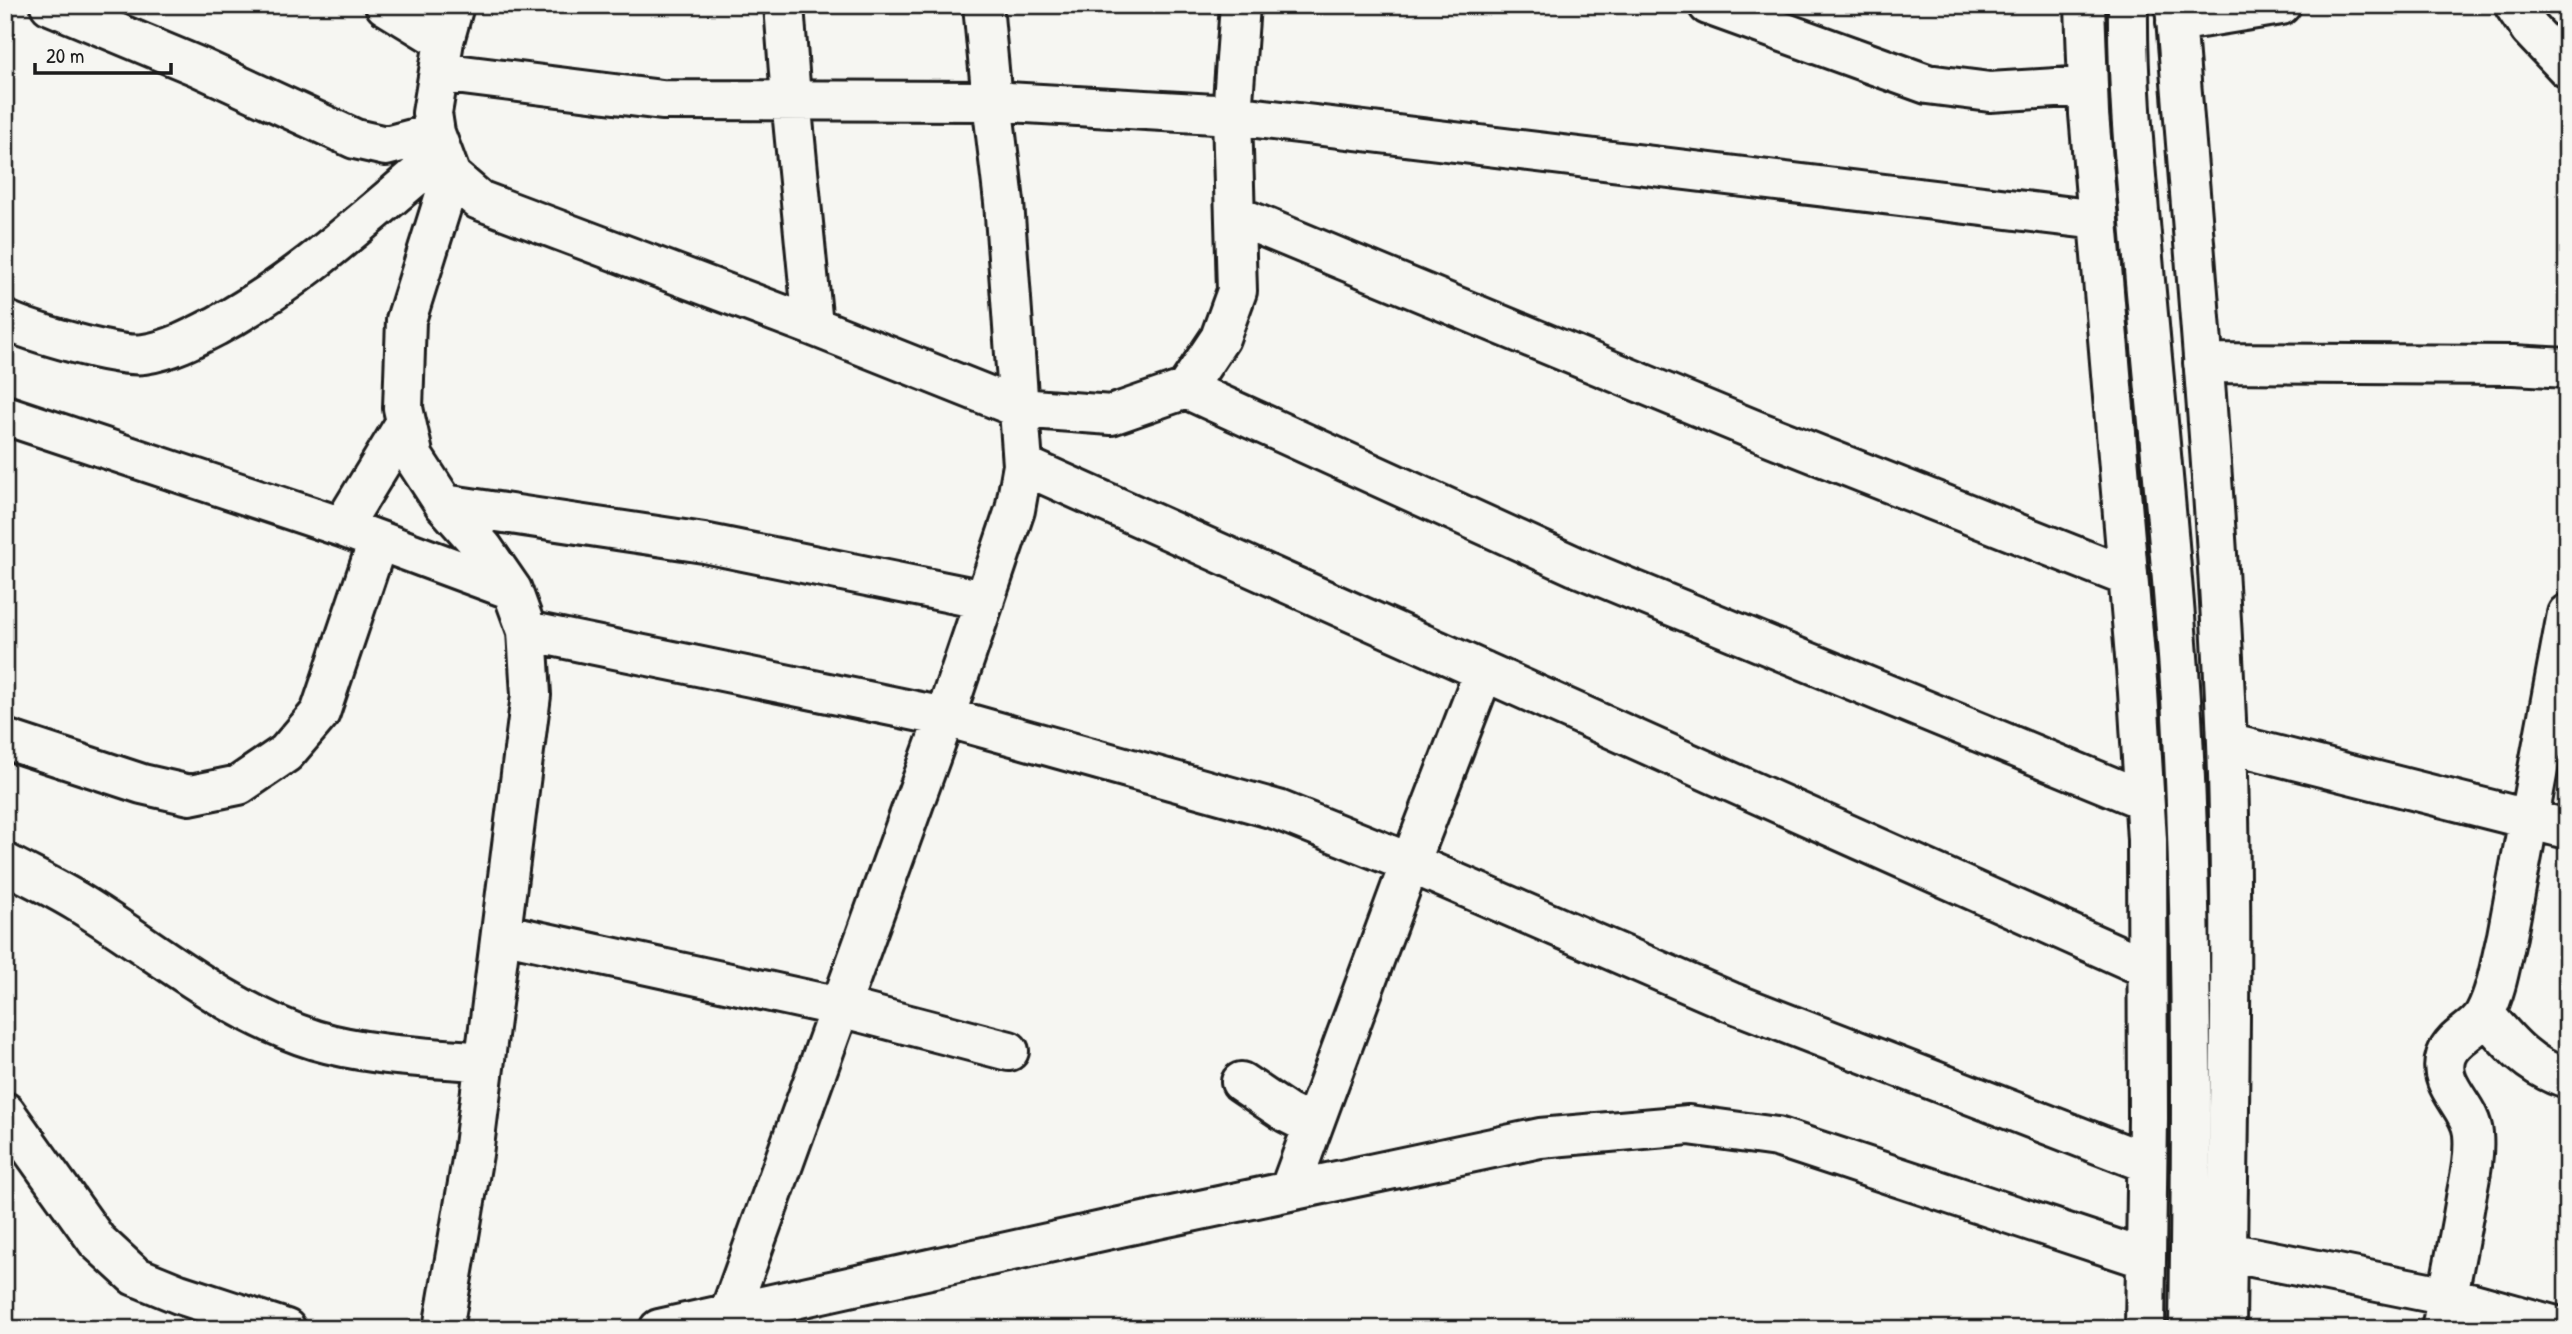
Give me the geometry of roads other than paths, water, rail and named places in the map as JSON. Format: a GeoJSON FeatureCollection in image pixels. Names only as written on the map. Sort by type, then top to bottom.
{"type":"FeatureCollection","features":[{"type":"Feature","properties":{"kind":"street"},"geometry":{"type":"LineString","coordinates":[[50,5],[199,67],[355,139],[443,154]]}},
{"type":"Feature","properties":{"kind":"street"},"geometry":{"type":"LineString","coordinates":[[385,5],[446,39],[662,100],[992,101],[1231,115],[2098,220]]}},
{"type":"Feature","properties":{"kind":"street"},"geometry":{"type":"LineString","coordinates":[[784,5],[813,326]]}},
{"type":"Feature","properties":{"kind":"street"},"geometry":{"type":"LineString","coordinates":[[730,1321],[945,718],[1015,510],[1023,466],[1004,202],[983,5]]}},
{"type":"Feature","properties":{"kind":"street"},"geometry":{"type":"LineString","coordinates":[[446,39],[432,113],[443,154],[479,200],[813,326],[1019,408],[1111,415],[1186,389],[1220,338],[1237,291],[1231,115],[1240,5]]}},
{"type":"Feature","properties":{"kind":"street"},"geometry":{"type":"LineString","coordinates":[[1708,5],[1927,84],[1990,92],[2088,86]]}},
{"type":"Feature","properties":{"kind":"street"},"geometry":{"type":"LineString","coordinates":[[2085,5],[2088,86],[2144,800],[2147,968],[2145,1329]]}},
{"type":"Feature","properties":{"kind":"street"},"geometry":{"type":"LineString","coordinates":[[2128,5],[2128,66],[2182,716],[2192,1160],[2189,1329]]}},
{"type":"Feature","properties":{"kind":"street"},"geometry":{"type":"LineString","coordinates":[[2226,1329],[2231,990],[2227,743],[2214,504],[2176,14],[2281,5]]}},
{"type":"Feature","properties":{"kind":"street"},"geometry":{"type":"LineString","coordinates":[[2514,5],[2530,29],[2567,68]]}},
{"type":"Feature","properties":{"kind":"street"},"geometry":{"type":"LineString","coordinates":[[5,320],[32,331],[113,351],[142,354],[184,343],[241,312],[294,277],[443,154]]}},
{"type":"Feature","properties":{"kind":"street"},"geometry":{"type":"LineString","coordinates":[[443,154],[406,320],[403,408],[414,458],[444,504],[483,548],[512,590],[527,631],[531,695],[472,1154],[443,1329]]}},
{"type":"Feature","properties":{"kind":"street"},"geometry":{"type":"LineString","coordinates":[[1235,215],[1742,425],[2128,578]]}},
{"type":"Feature","properties":{"kind":"street"},"geometry":{"type":"LineString","coordinates":[[2203,363],[2513,365],[2567,368]]}},
{"type":"Feature","properties":{"kind":"street"},"geometry":{"type":"LineString","coordinates":[[1186,389],[1575,566],[2144,800]]}},
{"type":"Feature","properties":{"kind":"street"},"geometry":{"type":"LineString","coordinates":[[5,415],[342,527],[512,590]]}},
{"type":"Feature","properties":{"kind":"street"},"geometry":{"type":"LineString","coordinates":[[342,527],[406,422]]}},
{"type":"Feature","properties":{"kind":"street"},"geometry":{"type":"LineString","coordinates":[[1023,466],[2147,968]]}},
{"type":"Feature","properties":{"kind":"street"},"geometry":{"type":"LineString","coordinates":[[444,504],[704,543],[985,600]]}},
{"type":"Feature","properties":{"kind":"street"},"geometry":{"type":"LineString","coordinates":[[5,739],[142,783],[190,795],[240,785],[286,753],[320,713],[378,541]]}},
{"type":"Feature","properties":{"kind":"street"},"geometry":{"type":"LineString","coordinates":[[2445,1312],[2472,1166],[2473,1134],[2470,1118],[2449,1088],[2445,1070],[2446,1056],[2456,1039],[2485,1014],[2507,936],[2567,614]]}},
{"type":"Feature","properties":{"kind":"street"},"geometry":{"type":"LineString","coordinates":[[527,631],[945,718],[1279,810],[1410,863],[1731,1002],[2147,1163]]}},
{"type":"Feature","properties":{"kind":"street"},"geometry":{"type":"LineString","coordinates":[[1289,1191],[1484,671]]}},
{"type":"Feature","properties":{"kind":"street"},"geometry":{"type":"LineString","coordinates":[[2227,743],[2567,829]]}},
{"type":"Feature","properties":{"kind":"street"},"geometry":{"type":"LineString","coordinates":[[5,863],[75,901],[195,981],[270,1022],[316,1040],[370,1051],[484,1062]]}},
{"type":"Feature","properties":{"kind":"street"},"geometry":{"type":"LineString","coordinates":[[501,933],[840,1007],[1009,1051]]}},
{"type":"Feature","properties":{"kind":"street"},"geometry":{"type":"LineString","coordinates":[[2485,1014],[2513,1048],[2549,1073],[2567,1080]]}},
{"type":"Feature","properties":{"kind":"street"},"geometry":{"type":"LineString","coordinates":[[1241,1082],[1287,1113],[1312,1126]]}},
{"type":"Feature","properties":{"kind":"street"},"geometry":{"type":"LineString","coordinates":[[5,1112],[97,1241],[135,1276],[179,1294],[286,1329]]}},
{"type":"Feature","properties":{"kind":"street"},"geometry":{"type":"LineString","coordinates":[[659,1329],[730,1321],[1289,1191],[1539,1138],[1689,1125],[1777,1137],[2146,1259]]}},
{"type":"Feature","properties":{"kind":"street"},"geometry":{"type":"LineString","coordinates":[[2227,1252],[2445,1312],[2567,1329]]}}]}
